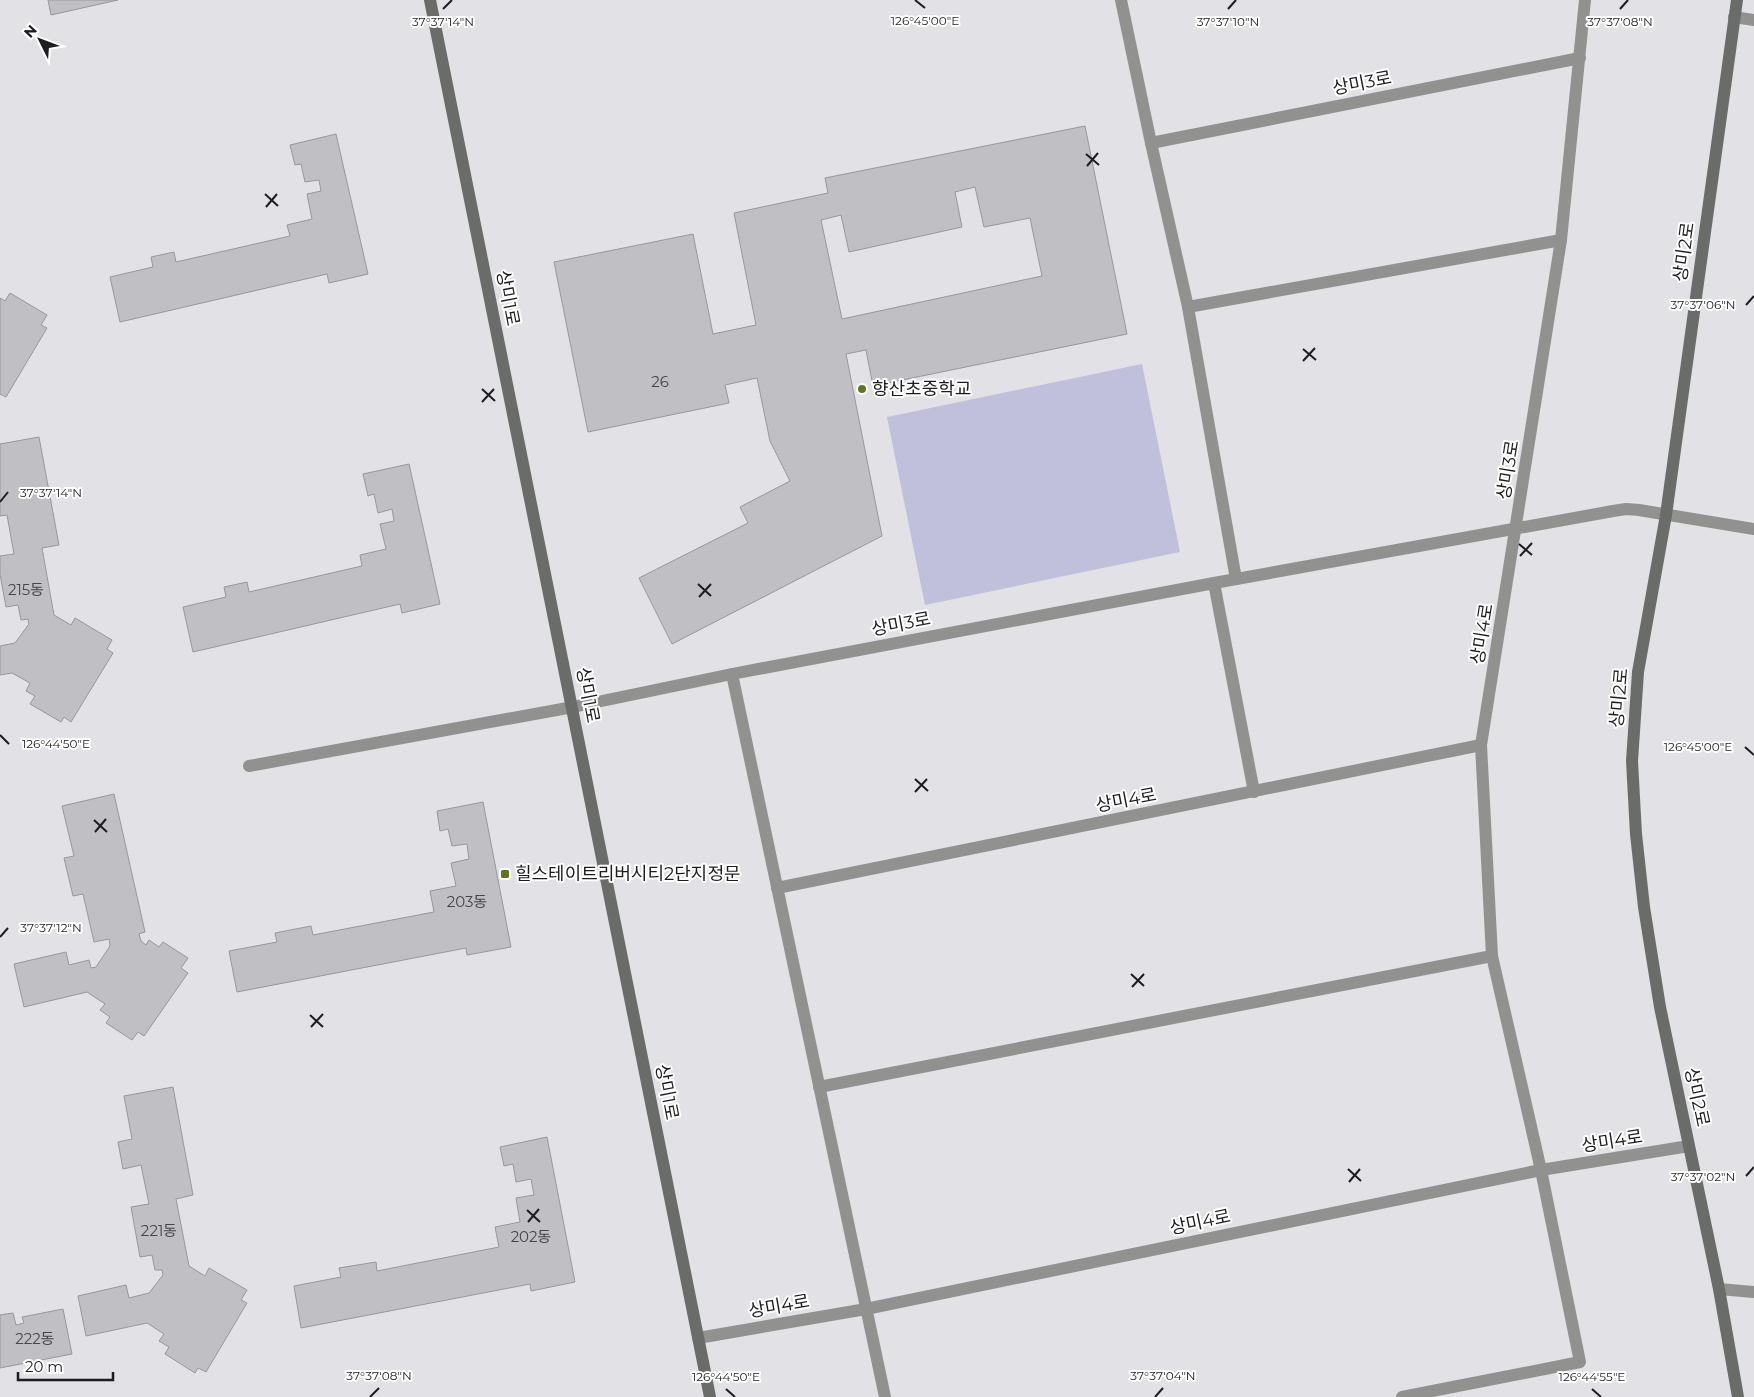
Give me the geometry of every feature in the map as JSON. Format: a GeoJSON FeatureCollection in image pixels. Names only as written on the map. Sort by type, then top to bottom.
{"type":"FeatureCollection","features":[{"type":"Feature","properties":{"kind":"street","name":"상미1로"},"geometry":{"type":"LineString","coordinates":[[430,0],[710,1397]]}},
{"type":"Feature","properties":{"kind":"street"},"geometry":{"type":"LineString","coordinates":[[1121,0],[1188,307],[1236,579]]}},
{"type":"Feature","properties":{"kind":"street","name":"상미3로"},"geometry":{"type":"LineString","coordinates":[[1516,528],[1561,240],[1586,0]]}},
{"type":"Feature","properties":{"kind":"street","name":"상미2로"},"geometry":{"type":"LineString","coordinates":[[1736,0],[1666,515],[1638,672],[1632,761],[1636,834],[1644,907],[1660,1007],[1719,1289],[1738,1397]]}},
{"type":"Feature","properties":{"kind":"street"},"geometry":{"type":"LineString","coordinates":[[1734,17],[1754,20]]}},
{"type":"Feature","properties":{"kind":"street","name":"상미3로"},"geometry":{"type":"LineString","coordinates":[[1151,143],[1580,58]]}},
{"type":"Feature","properties":{"kind":"street"},"geometry":{"type":"LineString","coordinates":[[1188,307],[1561,240]]}},
{"type":"Feature","properties":{"kind":"street","name":"상미3로"},"geometry":{"type":"LineString","coordinates":[[249,766],[572,708],[732,674],[1236,579],[1626,509],[1754,529]]}},
{"type":"Feature","properties":{"kind":"street","name":"상미4로"},"geometry":{"type":"LineString","coordinates":[[1402,1397],[1580,1362],[1540,1170],[1492,956],[1481,745],[1516,528]]}},
{"type":"Feature","properties":{"kind":"street"},"geometry":{"type":"LineString","coordinates":[[1214,584],[1254,792]]}},
{"type":"Feature","properties":{"kind":"street"},"geometry":{"type":"LineString","coordinates":[[732,674],[885,1397]]}},
{"type":"Feature","properties":{"kind":"street","name":"상미4로"},"geometry":{"type":"LineString","coordinates":[[777,888],[1481,745]]}},
{"type":"Feature","properties":{"kind":"street"},"geometry":{"type":"LineString","coordinates":[[820,1087],[1492,956]]}},
{"type":"Feature","properties":{"kind":"street","name":"상미4로"},"geometry":{"type":"LineString","coordinates":[[698,1338],[866,1309],[1540,1170],[1689,1146]]}},
{"type":"Feature","properties":{"kind":"street"},"geometry":{"type":"LineString","coordinates":[[1719,1289],[1754,1292]]}},
{"type":"Feature","properties":{"kind":"shaded area"},"geometry":{"type":"Polygon","coordinates":[[[1142,364],[1180,552],[925,605],[887,417],[1142,364]]]}},
{"type":"Feature","properties":{"kind":"building"},"geometry":{"type":"Polygon","coordinates":[[[48,0],[118,0],[51,15],[48,0]]]}},
{"type":"Feature","properties":{"kind":"building"},"geometry":{"type":"Polygon","coordinates":[[[1085,126],[1127,334],[873,386],[866,350],[846,354],[882,536],[672,644],[639,578],[748,523],[740,507],[790,481],[770,441],[757,378],[725,385],[729,403],[588,432],[554,262],[693,234],[713,334],[756,325],[734,213],[828,193],[825,178],[1085,126]],[[975,187],[955,192],[962,227],[849,252],[841,215],[821,220],[842,319],[1042,276],[1030,218],[984,227],[975,187]]]}},
{"type":"Feature","properties":{"kind":"building"},"geometry":{"type":"Polygon","coordinates":[[[336,134],[368,274],[329,283],[327,274],[120,322],[110,277],[153,267],[151,257],[174,252],[176,262],[290,236],[287,225],[312,219],[307,194],[321,191],[319,180],[305,182],[301,164],[295,165],[290,145],[336,134]]]}},
{"type":"Feature","properties":{"kind":"building"},"geometry":{"type":"Polygon","coordinates":[[[10,293],[47,315],[41,325],[47,328],[6,397],[0,394],[0,298],[5,301],[10,293]]]}},
{"type":"Feature","properties":{"kind":"building"},"geometry":{"type":"Polygon","coordinates":[[[39,437],[59,545],[42,548],[54,615],[71,625],[75,618],[112,640],[107,649],[113,653],[71,722],[64,717],[61,722],[30,704],[35,696],[26,691],[30,683],[12,673],[0,675],[0,646],[15,643],[29,624],[28,619],[21,620],[18,605],[6,607],[0,574],[0,556],[14,554],[7,515],[0,516],[0,444],[39,437]]]}},
{"type":"Feature","properties":{"kind":"building"},"geometry":{"type":"Polygon","coordinates":[[[409,464],[440,604],[402,613],[400,604],[193,652],[183,607],[226,597],[224,587],[247,582],[249,592],[362,566],[360,555],[386,549],[380,524],[394,521],[392,509],[378,513],[374,494],[368,496],[363,474],[409,464]]]}},
{"type":"Feature","properties":{"kind":"building"},"geometry":{"type":"Polygon","coordinates":[[[114,794],[145,932],[139,934],[141,941],[146,945],[149,940],[159,947],[163,942],[188,958],[181,968],[188,973],[144,1036],[138,1032],[132,1040],[106,1023],[110,1017],[100,1010],[105,1004],[87,992],[24,1007],[14,964],[66,952],[69,965],[89,960],[91,968],[96,967],[110,946],[109,939],[94,942],[83,894],[73,896],[64,858],[74,856],[62,806],[114,794]]]}},
{"type":"Feature","properties":{"kind":"building"},"geometry":{"type":"Polygon","coordinates":[[[483,802],[511,947],[467,955],[466,948],[237,992],[229,951],[277,942],[275,933],[311,926],[313,935],[434,912],[430,891],[456,886],[451,863],[469,859],[467,844],[452,846],[448,829],[440,831],[437,811],[483,802]]]}},
{"type":"Feature","properties":{"kind":"building"},"geometry":{"type":"Polygon","coordinates":[[[173,1087],[193,1195],[176,1199],[189,1266],[205,1276],[209,1268],[247,1290],[241,1300],[247,1303],[206,1372],[198,1368],[195,1373],[165,1354],[169,1347],[159,1341],[164,1334],[147,1323],[86,1336],[78,1296],[126,1285],[129,1298],[149,1293],[163,1275],[162,1270],[155,1270],[152,1255],[140,1257],[131,1207],[149,1204],[141,1165],[123,1169],[118,1142],[132,1139],[124,1096],[173,1087]]]}},
{"type":"Feature","properties":{"kind":"building"},"geometry":{"type":"Polygon","coordinates":[[[547,1137],[575,1282],[531,1291],[530,1284],[301,1328],[294,1286],[341,1277],[339,1268],[376,1262],[377,1271],[499,1247],[495,1227],[520,1222],[516,1198],[534,1195],[531,1179],[516,1182],[513,1164],[504,1166],[500,1147],[547,1137]]]}},
{"type":"Feature","properties":{"kind":"building"},"geometry":{"type":"Polygon","coordinates":[[[63,1309],[72,1354],[0,1368],[0,1315],[13,1313],[16,1325],[24,1323],[22,1317],[63,1309]]]}},
{"type":"Feature","properties":{"kind":"place","name":"향산초중학교"},"geometry":{"type":"Point","coordinates":[862,389]}},
{"type":"Feature","properties":{"kind":"place","name":"힐스테이트리버시티2단지정문"},"geometry":{"type":"Point","coordinates":[505,874]}}]}
